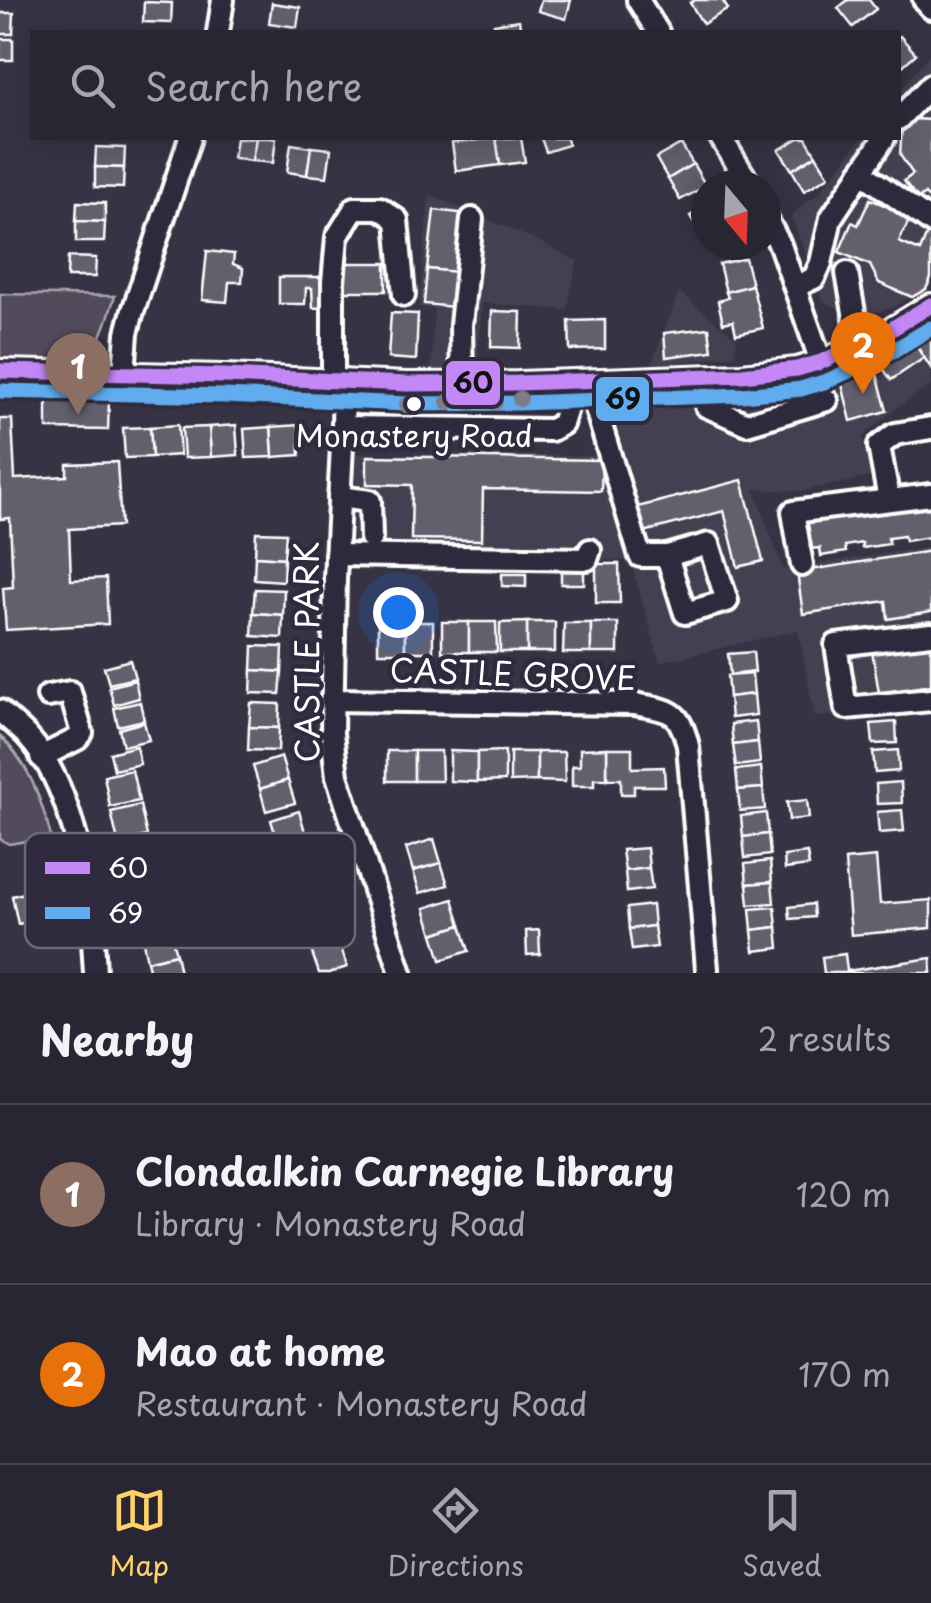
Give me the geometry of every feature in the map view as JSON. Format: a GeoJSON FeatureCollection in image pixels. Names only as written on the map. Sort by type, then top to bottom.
{"type":"FeatureCollection","features":[{"type":"Feature","properties":{"kind":"street"},"geometry":{"type":"LineString","coordinates":[[218,30],[223,0]]}},
{"type":"Feature","properties":{"kind":"street"},"geometry":{"type":"LineString","coordinates":[[638,0],[651,30]]}},
{"type":"Feature","properties":{"kind":"street"},"geometry":{"type":"LineString","coordinates":[[924,0],[931,8]]}},
{"type":"Feature","properties":{"kind":"street"},"geometry":{"type":"LineString","coordinates":[[901,117],[931,85]]}},
{"type":"Feature","properties":{"kind":"street"},"geometry":{"type":"LineString","coordinates":[[124,374],[132,314],[189,140]]}},
{"type":"Feature","properties":{"kind":"street"},"geometry":{"type":"LineString","coordinates":[[723,140],[741,170]]}},
{"type":"Feature","properties":{"kind":"street"},"geometry":{"type":"LineString","coordinates":[[795,288],[814,278],[831,218],[883,140]]}},
{"type":"Feature","properties":{"kind":"street"},"geometry":{"type":"LineString","coordinates":[[861,172],[931,222]]}},
{"type":"Feature","properties":{"kind":"street","name":"CASTLE PARK"},"geometry":{"type":"LineString","coordinates":[[401,973],[337,776],[331,700],[343,428],[332,282],[337,237],[355,208],[380,208],[397,220],[404,295]]}},
{"type":"Feature","properties":{"kind":"street"},"geometry":{"type":"LineString","coordinates":[[462,384],[460,324],[472,219]]}},
{"type":"Feature","properties":{"kind":"street"},"geometry":{"type":"LineString","coordinates":[[781,248],[821,362]]}},
{"type":"Feature","properties":{"kind":"street"},"geometry":{"type":"LineString","coordinates":[[848,273],[860,346]]}},
{"type":"Feature","properties":{"kind":"street"},"geometry":{"type":"LineString","coordinates":[[0,371],[462,384],[703,377],[772,372],[821,362],[860,346],[931,305]]}},
{"type":"Feature","properties":{"kind":"street"},"geometry":{"type":"LineString","coordinates":[[703,377],[706,406],[747,424],[827,400]]}},
{"type":"Feature","properties":{"kind":"street"},"geometry":{"type":"LineString","coordinates":[[593,381],[594,402],[640,556],[667,556]]}},
{"type":"Feature","properties":{"kind":"street"},"geometry":{"type":"LineString","coordinates":[[343,428],[551,430],[562,424],[567,408],[566,382]]}},
{"type":"Feature","properties":{"kind":"street"},"geometry":{"type":"LineString","coordinates":[[889,500],[879,446],[894,434],[931,428]]}},
{"type":"Feature","properties":{"kind":"street"},"geometry":{"type":"LineString","coordinates":[[802,565],[793,512],[931,495]]}},
{"type":"Feature","properties":{"kind":"street"},"geometry":{"type":"LineString","coordinates":[[339,498],[370,500],[371,538]]}},
{"type":"Feature","properties":{"kind":"street"},"geometry":{"type":"LineString","coordinates":[[336,555],[588,559],[590,550]]}},
{"type":"Feature","properties":{"kind":"street"},"geometry":{"type":"LineString","coordinates":[[931,634],[836,645],[846,708],[931,700]]}},
{"type":"Feature","properties":{"kind":"street"},"geometry":{"type":"LineString","coordinates":[[41,756],[82,733],[70,692],[48,696]]}},
{"type":"Feature","properties":{"kind":"street","name":"CASTLE GROVE"},"geometry":{"type":"LineString","coordinates":[[331,700],[635,704],[668,711],[682,723],[688,746],[706,968]]}},
{"type":"Feature","properties":{"kind":"street"},"geometry":{"type":"LineString","coordinates":[[0,711],[31,740],[41,756],[60,788],[73,833]]}},
{"type":"Feature","properties":{"kind":"street"},"geometry":{"type":"LineString","coordinates":[[94,948],[95,973]]}},
{"type":"Feature","properties":{"kind":"shaded area"},"geometry":{"type":"Polygon","coordinates":[[[931,52],[931,286],[876,313],[846,312],[823,301],[791,215],[819,193],[860,140],[901,140],[901,90],[931,52]]]}},
{"type":"Feature","properties":{"kind":"shaded area"},"geometry":{"type":"Polygon","coordinates":[[[429,195],[577,261],[567,310],[482,303],[477,369],[431,369],[434,309],[419,307],[429,195]]]}},
{"type":"Feature","properties":{"kind":"shaded area"},"geometry":{"type":"Polygon","coordinates":[[[679,292],[737,339],[734,355],[651,366],[679,292]]]}},
{"type":"Feature","properties":{"kind":"shaded area"},"geometry":{"type":"Polygon","coordinates":[[[0,294],[115,296],[103,331],[88,354],[54,360],[0,358],[0,294]]]}},
{"type":"Feature","properties":{"kind":"shaded area"},"geometry":{"type":"Polygon","coordinates":[[[931,331],[931,385],[862,437],[875,476],[803,491],[754,489],[783,569],[931,547],[931,711],[815,717],[798,630],[660,662],[630,560],[353,559],[356,454],[605,456],[591,405],[782,393],[873,363],[931,331]]]}},
{"type":"Feature","properties":{"kind":"shaded area"},"geometry":{"type":"Polygon","coordinates":[[[0,736],[33,782],[50,833],[25,833],[25,841],[9,844],[0,839],[0,736]]]}},
{"type":"Feature","properties":{"kind":"building"},"geometry":{"type":"Polygon","coordinates":[[[541,0],[571,0],[566,19],[538,11],[541,0]]]}},
{"type":"Feature","properties":{"kind":"building"},"geometry":{"type":"Polygon","coordinates":[[[722,0],[728,9],[703,24],[690,3],[722,0]]]}},
{"type":"Feature","properties":{"kind":"building"},"geometry":{"type":"Polygon","coordinates":[[[848,0],[869,0],[876,9],[853,27],[838,8],[848,0]]]}},
{"type":"Feature","properties":{"kind":"building"},"geometry":{"type":"Polygon","coordinates":[[[144,2],[172,3],[171,23],[143,22],[144,2]]]}},
{"type":"Feature","properties":{"kind":"building"},"geometry":{"type":"Polygon","coordinates":[[[272,3],[300,7],[297,27],[269,23],[272,3]]]}},
{"type":"Feature","properties":{"kind":"building"},"geometry":{"type":"Polygon","coordinates":[[[0,13],[14,13],[13,34],[0,34],[0,13]]]}},
{"type":"Feature","properties":{"kind":"building"},"geometry":{"type":"Polygon","coordinates":[[[519,20],[521,30],[496,30],[494,24],[519,20]]]}},
{"type":"Feature","properties":{"kind":"building"},"geometry":{"type":"Polygon","coordinates":[[[901,37],[916,54],[901,67],[901,37]]]}},
{"type":"Feature","properties":{"kind":"building"},"geometry":{"type":"Polygon","coordinates":[[[0,39],[13,39],[13,60],[0,60],[0,39]]]}},
{"type":"Feature","properties":{"kind":"building"},"geometry":{"type":"Polygon","coordinates":[[[911,119],[931,120],[931,201],[925,194],[918,199],[904,181],[913,174],[900,155],[902,126],[911,119]]]}},
{"type":"Feature","properties":{"kind":"building"},"geometry":{"type":"Polygon","coordinates":[[[236,140],[256,140],[252,161],[233,158],[236,140]]]}},
{"type":"Feature","properties":{"kind":"building"},"geometry":{"type":"Polygon","coordinates":[[[256,140],[276,140],[273,163],[252,161],[256,140]]]}},
{"type":"Feature","properties":{"kind":"building"},"geometry":{"type":"Polygon","coordinates":[[[496,140],[521,140],[525,162],[500,165],[496,140]]]}},
{"type":"Feature","properties":{"kind":"building"},"geometry":{"type":"Polygon","coordinates":[[[496,140],[500,165],[456,171],[452,143],[496,140]]]}},
{"type":"Feature","properties":{"kind":"building"},"geometry":{"type":"Polygon","coordinates":[[[542,140],[567,140],[568,145],[546,152],[542,140]]]}},
{"type":"Feature","properties":{"kind":"building"},"geometry":{"type":"Polygon","coordinates":[[[796,140],[807,140],[816,155],[792,170],[779,150],[796,140]]]}},
{"type":"Feature","properties":{"kind":"building"},"geometry":{"type":"Polygon","coordinates":[[[291,144],[311,147],[307,175],[287,172],[291,144]]]}},
{"type":"Feature","properties":{"kind":"building"},"geometry":{"type":"Polygon","coordinates":[[[681,144],[693,164],[668,179],[656,158],[681,144]]]}},
{"type":"Feature","properties":{"kind":"building"},"geometry":{"type":"Polygon","coordinates":[[[96,147],[125,148],[124,168],[95,167],[96,147]]]}},
{"type":"Feature","properties":{"kind":"building"},"geometry":{"type":"Polygon","coordinates":[[[311,147],[331,149],[327,177],[307,175],[311,147]]]}},
{"type":"Feature","properties":{"kind":"building"},"geometry":{"type":"Polygon","coordinates":[[[816,155],[829,176],[804,191],[792,170],[816,155]]]}},
{"type":"Feature","properties":{"kind":"building"},"geometry":{"type":"Polygon","coordinates":[[[693,164],[697,170],[691,170],[691,194],[680,200],[668,179],[693,164]]]}},
{"type":"Feature","properties":{"kind":"building"},"geometry":{"type":"Polygon","coordinates":[[[95,167],[124,168],[123,188],[95,187],[95,167]]]}},
{"type":"Feature","properties":{"kind":"building"},"geometry":{"type":"Polygon","coordinates":[[[870,199],[911,216],[899,242],[920,251],[927,234],[931,236],[931,278],[926,289],[912,297],[879,283],[870,265],[839,252],[852,222],[858,225],[870,199]]]}},
{"type":"Feature","properties":{"kind":"building"},"geometry":{"type":"Polygon","coordinates":[[[77,202],[105,203],[105,222],[76,221],[77,202]]]}},
{"type":"Feature","properties":{"kind":"building"},"geometry":{"type":"Polygon","coordinates":[[[434,210],[468,214],[462,273],[427,269],[434,210]]]}},
{"type":"Feature","properties":{"kind":"building"},"geometry":{"type":"Polygon","coordinates":[[[76,221],[105,222],[104,242],[76,242],[76,221]]]}},
{"type":"Feature","properties":{"kind":"building"},"geometry":{"type":"Polygon","coordinates":[[[207,251],[234,254],[233,264],[243,268],[242,282],[229,282],[227,302],[202,300],[207,251]]]}},
{"type":"Feature","properties":{"kind":"building"},"geometry":{"type":"Polygon","coordinates":[[[68,257],[96,258],[95,277],[67,277],[68,257]]]}},
{"type":"Feature","properties":{"kind":"building"},"geometry":{"type":"Polygon","coordinates":[[[746,260],[752,285],[726,292],[719,264],[746,260]]]}},
{"type":"Feature","properties":{"kind":"building"},"geometry":{"type":"Polygon","coordinates":[[[340,263],[386,263],[386,291],[340,291],[340,263]]]}},
{"type":"Feature","properties":{"kind":"building"},"geometry":{"type":"Polygon","coordinates":[[[427,269],[457,272],[453,307],[424,304],[427,269]]]}},
{"type":"Feature","properties":{"kind":"building"},"geometry":{"type":"Polygon","coordinates":[[[279,277],[329,277],[330,307],[313,308],[312,288],[306,288],[305,304],[279,304],[279,277]]]}},
{"type":"Feature","properties":{"kind":"building"},"geometry":{"type":"Polygon","coordinates":[[[752,285],[763,328],[736,334],[733,321],[723,323],[718,301],[728,298],[726,292],[752,285]]]}},
{"type":"Feature","properties":{"kind":"building"},"geometry":{"type":"Polygon","coordinates":[[[492,311],[521,312],[520,348],[491,347],[492,311]]]}},
{"type":"Feature","properties":{"kind":"building"},"geometry":{"type":"Polygon","coordinates":[[[391,313],[418,314],[416,360],[388,358],[391,313]]]}},
{"type":"Feature","properties":{"kind":"building"},"geometry":{"type":"Polygon","coordinates":[[[605,320],[605,349],[570,350],[569,321],[605,320]]]}},
{"type":"Feature","properties":{"kind":"building"},"geometry":{"type":"Polygon","coordinates":[[[709,328],[712,351],[666,357],[664,333],[709,328]]]}},
{"type":"Feature","properties":{"kind":"building"},"geometry":{"type":"Polygon","coordinates":[[[922,328],[931,342],[931,368],[910,336],[922,328]]]}},
{"type":"Feature","properties":{"kind":"building"},"geometry":{"type":"Polygon","coordinates":[[[910,336],[924,358],[891,380],[876,358],[910,336]]]}},
{"type":"Feature","properties":{"kind":"building"},"geometry":{"type":"Polygon","coordinates":[[[875,367],[887,411],[851,421],[840,376],[875,367]]]}},
{"type":"Feature","properties":{"kind":"building"},"geometry":{"type":"Polygon","coordinates":[[[47,390],[60,390],[60,400],[109,401],[108,430],[47,429],[47,390]]]}},
{"type":"Feature","properties":{"kind":"building"},"geometry":{"type":"Polygon","coordinates":[[[0,419],[12,419],[15,479],[67,476],[67,464],[117,462],[121,526],[69,529],[71,580],[106,578],[108,624],[6,630],[3,588],[13,587],[10,518],[0,519],[0,419]]]}},
{"type":"Feature","properties":{"kind":"building"},"geometry":{"type":"Polygon","coordinates":[[[178,425],[180,455],[152,457],[150,427],[178,425]]]}},
{"type":"Feature","properties":{"kind":"building"},"geometry":{"type":"Polygon","coordinates":[[[236,425],[238,455],[211,457],[209,427],[236,425]]]}},
{"type":"Feature","properties":{"kind":"building"},"geometry":{"type":"Polygon","coordinates":[[[299,425],[300,455],[273,457],[271,427],[299,425]]]}},
{"type":"Feature","properties":{"kind":"building"},"geometry":{"type":"Polygon","coordinates":[[[150,427],[152,457],[125,458],[123,428],[150,427]]]}},
{"type":"Feature","properties":{"kind":"building"},"geometry":{"type":"Polygon","coordinates":[[[209,427],[211,457],[184,458],[182,428],[209,427]]]}},
{"type":"Feature","properties":{"kind":"building"},"geometry":{"type":"Polygon","coordinates":[[[271,427],[273,457],[246,458],[244,429],[271,427]]]}},
{"type":"Feature","properties":{"kind":"building"},"geometry":{"type":"Polygon","coordinates":[[[367,456],[602,460],[601,491],[483,489],[482,540],[411,539],[412,485],[367,484],[367,456]]]}},
{"type":"Feature","properties":{"kind":"building"},"geometry":{"type":"Polygon","coordinates":[[[742,480],[763,561],[738,567],[724,511],[640,533],[634,508],[742,480]]]}},
{"type":"Feature","properties":{"kind":"building"},"geometry":{"type":"Polygon","coordinates":[[[931,502],[930,537],[905,541],[904,536],[888,538],[889,544],[845,546],[846,552],[821,556],[820,548],[811,549],[807,521],[931,502]]]}},
{"type":"Feature","properties":{"kind":"building"},"geometry":{"type":"Polygon","coordinates":[[[256,532],[286,533],[284,558],[255,556],[256,532]]]}},
{"type":"Feature","properties":{"kind":"building"},"geometry":{"type":"Polygon","coordinates":[[[931,551],[931,612],[888,619],[886,601],[803,614],[797,572],[931,551]]]}},
{"type":"Feature","properties":{"kind":"building"},"geometry":{"type":"Polygon","coordinates":[[[255,556],[284,558],[283,581],[254,579],[255,556]]]}},
{"type":"Feature","properties":{"kind":"building"},"geometry":{"type":"Polygon","coordinates":[[[596,564],[619,564],[620,603],[596,603],[596,564]]]}},
{"type":"Feature","properties":{"kind":"building"},"geometry":{"type":"Polygon","coordinates":[[[561,571],[584,571],[584,584],[561,584],[561,571]]]}},
{"type":"Feature","properties":{"kind":"building"},"geometry":{"type":"Polygon","coordinates":[[[502,574],[526,574],[526,587],[502,586],[502,574]]]}},
{"type":"Feature","properties":{"kind":"building"},"geometry":{"type":"Polygon","coordinates":[[[255,589],[284,590],[283,615],[253,613],[255,589]]]}},
{"type":"Feature","properties":{"kind":"building"},"geometry":{"type":"Polygon","coordinates":[[[253,613],[283,615],[282,638],[252,636],[253,613]]]}},
{"type":"Feature","properties":{"kind":"building"},"geometry":{"type":"Polygon","coordinates":[[[378,622],[405,622],[405,652],[378,652],[378,622]]]}},
{"type":"Feature","properties":{"kind":"building"},"geometry":{"type":"Polygon","coordinates":[[[405,622],[433,622],[433,652],[405,652],[405,622]]]}},
{"type":"Feature","properties":{"kind":"building"},"geometry":{"type":"Polygon","coordinates":[[[442,622],[469,622],[469,652],[442,652],[442,622]]]}},
{"type":"Feature","properties":{"kind":"building"},"geometry":{"type":"Polygon","coordinates":[[[469,622],[496,622],[497,652],[469,652],[469,622]]]}},
{"type":"Feature","properties":{"kind":"building"},"geometry":{"type":"Polygon","coordinates":[[[527,622],[555,622],[555,652],[527,652],[527,622]]]}},
{"type":"Feature","properties":{"kind":"building"},"geometry":{"type":"Polygon","coordinates":[[[527,622],[527,652],[500,652],[500,623],[527,622]]]}},
{"type":"Feature","properties":{"kind":"building"},"geometry":{"type":"Polygon","coordinates":[[[564,623],[591,623],[591,653],[563,653],[564,623]]]}},
{"type":"Feature","properties":{"kind":"building"},"geometry":{"type":"Polygon","coordinates":[[[591,623],[618,623],[618,653],[591,653],[591,623]]]}},
{"type":"Feature","properties":{"kind":"building"},"geometry":{"type":"Polygon","coordinates":[[[931,643],[931,685],[879,693],[872,651],[931,643]]]}},
{"type":"Feature","properties":{"kind":"building"},"geometry":{"type":"Polygon","coordinates":[[[253,646],[283,647],[282,672],[252,670],[253,646]]]}},
{"type":"Feature","properties":{"kind":"building"},"geometry":{"type":"Polygon","coordinates":[[[753,652],[755,672],[730,675],[728,654],[753,652]]]}},
{"type":"Feature","properties":{"kind":"building"},"geometry":{"type":"Polygon","coordinates":[[[130,660],[135,678],[109,684],[104,667],[130,660]]]}},
{"type":"Feature","properties":{"kind":"building"},"geometry":{"type":"Polygon","coordinates":[[[252,670],[282,672],[280,694],[251,693],[252,670]]]}},
{"type":"Feature","properties":{"kind":"building"},"geometry":{"type":"Polygon","coordinates":[[[752,674],[754,694],[729,697],[727,676],[752,674]]]}},
{"type":"Feature","properties":{"kind":"building"},"geometry":{"type":"Polygon","coordinates":[[[135,680],[139,698],[114,705],[109,687],[135,680]]]}},
{"type":"Feature","properties":{"kind":"building"},"geometry":{"type":"Polygon","coordinates":[[[754,694],[756,715],[731,718],[729,697],[754,694]]]}},
{"type":"Feature","properties":{"kind":"building"},"geometry":{"type":"Polygon","coordinates":[[[140,702],[144,720],[118,726],[114,708],[140,702]]]}},
{"type":"Feature","properties":{"kind":"building"},"geometry":{"type":"Polygon","coordinates":[[[251,703],[280,704],[279,728],[249,727],[251,703]]]}},
{"type":"Feature","properties":{"kind":"building"},"geometry":{"type":"Polygon","coordinates":[[[756,721],[758,742],[733,745],[731,724],[756,721]]]}},
{"type":"Feature","properties":{"kind":"building"},"geometry":{"type":"Polygon","coordinates":[[[144,722],[149,740],[123,746],[119,729],[144,722]]]}},
{"type":"Feature","properties":{"kind":"building"},"geometry":{"type":"Polygon","coordinates":[[[896,722],[897,743],[873,744],[871,724],[896,722]]]}},
{"type":"Feature","properties":{"kind":"building"},"geometry":{"type":"Polygon","coordinates":[[[249,727],[279,728],[278,751],[248,750],[249,727]]]}},
{"type":"Feature","properties":{"kind":"building"},"geometry":{"type":"Polygon","coordinates":[[[758,742],[760,763],[736,766],[733,745],[758,742]]]}},
{"type":"Feature","properties":{"kind":"building"},"geometry":{"type":"Polygon","coordinates":[[[136,746],[140,764],[114,770],[110,753],[136,746]]]}},
{"type":"Feature","properties":{"kind":"building"},"geometry":{"type":"Polygon","coordinates":[[[607,748],[632,748],[632,768],[664,767],[665,786],[634,786],[634,794],[621,794],[621,779],[607,779],[607,748]]]}},
{"type":"Feature","properties":{"kind":"building"},"geometry":{"type":"Polygon","coordinates":[[[607,748],[607,779],[594,779],[594,786],[572,786],[572,766],[580,766],[580,749],[607,748]]]}},
{"type":"Feature","properties":{"kind":"building"},"geometry":{"type":"Polygon","coordinates":[[[898,750],[899,771],[875,773],[873,752],[898,750]]]}},
{"type":"Feature","properties":{"kind":"building"},"geometry":{"type":"Polygon","coordinates":[[[387,751],[414,751],[414,781],[387,781],[387,751]]]}},
{"type":"Feature","properties":{"kind":"building"},"geometry":{"type":"Polygon","coordinates":[[[414,751],[441,751],[442,781],[414,781],[414,751]]]}},
{"type":"Feature","properties":{"kind":"building"},"geometry":{"type":"Polygon","coordinates":[[[450,751],[477,752],[477,782],[450,781],[450,751]]]}},
{"type":"Feature","properties":{"kind":"building"},"geometry":{"type":"Polygon","coordinates":[[[505,751],[505,781],[477,782],[477,752],[505,751]]]}},
{"type":"Feature","properties":{"kind":"building"},"geometry":{"type":"Polygon","coordinates":[[[510,752],[537,752],[537,781],[510,782],[510,752]]]}},
{"type":"Feature","properties":{"kind":"building"},"geometry":{"type":"Polygon","coordinates":[[[537,752],[564,752],[565,782],[537,781],[537,752]]]}},
{"type":"Feature","properties":{"kind":"building"},"geometry":{"type":"Polygon","coordinates":[[[281,757],[288,780],[260,789],[253,766],[281,757]]]}},
{"type":"Feature","properties":{"kind":"building"},"geometry":{"type":"Polygon","coordinates":[[[761,767],[763,788],[738,790],[736,770],[761,767]]]}},
{"type":"Feature","properties":{"kind":"building"},"geometry":{"type":"Polygon","coordinates":[[[132,770],[139,801],[110,807],[104,776],[132,770]]]}},
{"type":"Feature","properties":{"kind":"building"},"geometry":{"type":"Polygon","coordinates":[[[288,780],[295,803],[266,811],[260,789],[288,780]]]}},
{"type":"Feature","properties":{"kind":"building"},"geometry":{"type":"Polygon","coordinates":[[[901,782],[902,803],[877,804],[876,784],[901,782]]]}},
{"type":"Feature","properties":{"kind":"building"},"geometry":{"type":"Polygon","coordinates":[[[763,788],[765,809],[740,811],[738,790],[763,788]]]}},
{"type":"Feature","properties":{"kind":"building"},"geometry":{"type":"Polygon","coordinates":[[[807,800],[809,818],[789,820],[787,802],[807,800]]]}},
{"type":"Feature","properties":{"kind":"building"},"geometry":{"type":"Polygon","coordinates":[[[140,805],[146,833],[116,833],[111,812],[140,805]]]}},
{"type":"Feature","properties":{"kind":"building"},"geometry":{"type":"Polygon","coordinates":[[[902,810],[904,831],[879,833],[877,812],[902,810]]]}},
{"type":"Feature","properties":{"kind":"building"},"geometry":{"type":"Polygon","coordinates":[[[299,811],[305,833],[275,833],[271,820],[299,811]]]}},
{"type":"Feature","properties":{"kind":"building"},"geometry":{"type":"Polygon","coordinates":[[[766,813],[768,834],[743,837],[741,816],[766,813]]]}},
{"type":"Feature","properties":{"kind":"building"},"geometry":{"type":"Polygon","coordinates":[[[768,834],[770,855],[745,858],[743,837],[768,834]]]}},
{"type":"Feature","properties":{"kind":"building"},"geometry":{"type":"Polygon","coordinates":[[[434,839],[441,863],[413,871],[406,848],[434,839]]]}},
{"type":"Feature","properties":{"kind":"building"},"geometry":{"type":"Polygon","coordinates":[[[647,848],[649,868],[625,871],[622,850],[647,848]]]}},
{"type":"Feature","properties":{"kind":"building"},"geometry":{"type":"Polygon","coordinates":[[[807,853],[809,866],[785,869],[784,856],[807,853]]]}},
{"type":"Feature","properties":{"kind":"building"},"geometry":{"type":"Polygon","coordinates":[[[876,857],[880,904],[931,900],[931,928],[851,935],[845,860],[876,857]]]}},
{"type":"Feature","properties":{"kind":"building"},"geometry":{"type":"Polygon","coordinates":[[[770,861],[772,882],[747,884],[745,864],[770,861]]]}},
{"type":"Feature","properties":{"kind":"building"},"geometry":{"type":"Polygon","coordinates":[[[441,863],[448,885],[420,893],[413,871],[441,863]]]}},
{"type":"Feature","properties":{"kind":"building"},"geometry":{"type":"Polygon","coordinates":[[[649,868],[652,889],[627,892],[625,871],[649,868]]]}},
{"type":"Feature","properties":{"kind":"building"},"geometry":{"type":"Polygon","coordinates":[[[772,882],[774,903],[749,905],[747,884],[772,882]]]}},
{"type":"Feature","properties":{"kind":"building"},"geometry":{"type":"Polygon","coordinates":[[[25,893],[25,923],[18,924],[12,896],[25,893]]]}},
{"type":"Feature","properties":{"kind":"building"},"geometry":{"type":"Polygon","coordinates":[[[453,899],[461,925],[433,934],[425,908],[453,899]]]}},
{"type":"Feature","properties":{"kind":"building"},"geometry":{"type":"Polygon","coordinates":[[[813,904],[814,917],[790,919],[789,907],[813,904]]]}},
{"type":"Feature","properties":{"kind":"building"},"geometry":{"type":"Polygon","coordinates":[[[652,905],[654,926],[629,929],[627,908],[652,905]]]}},
{"type":"Feature","properties":{"kind":"building"},"geometry":{"type":"Polygon","coordinates":[[[775,907],[777,927],[752,930],[750,909],[775,907]]]}},
{"type":"Feature","properties":{"kind":"building"},"geometry":{"type":"Polygon","coordinates":[[[461,925],[469,951],[441,960],[433,934],[461,925]]]}},
{"type":"Feature","properties":{"kind":"building"},"geometry":{"type":"Polygon","coordinates":[[[654,926],[657,947],[632,950],[629,929],[654,926]]]}},
{"type":"Feature","properties":{"kind":"building"},"geometry":{"type":"Polygon","coordinates":[[[777,927],[779,948],[754,951],[752,930],[777,927]]]}},
{"type":"Feature","properties":{"kind":"building"},"geometry":{"type":"Polygon","coordinates":[[[539,930],[540,954],[527,955],[526,931],[539,930]]]}},
{"type":"Feature","properties":{"kind":"building"},"geometry":{"type":"Polygon","coordinates":[[[144,948],[174,948],[176,954],[147,961],[144,948]]]}},
{"type":"Feature","properties":{"kind":"building"},"geometry":{"type":"Polygon","coordinates":[[[341,948],[347,967],[319,973],[311,950],[341,948]]]}},
{"type":"Feature","properties":{"kind":"building"},"geometry":{"type":"Polygon","coordinates":[[[176,954],[180,973],[150,973],[147,961],[176,954]]]}},
{"type":"Feature","properties":{"kind":"building"},"geometry":{"type":"Polygon","coordinates":[[[845,954],[847,971],[931,958],[931,973],[824,973],[822,957],[845,954]]]}},
{"type":"Feature","properties":{"kind":"transit line","name":"60"},"geometry":{"type":"LineString","coordinates":[[0,371],[407,384],[742,375],[797,369],[821,362],[885,333],[931,305]]}},
{"type":"Feature","properties":{"kind":"transit line","name":"69"},"geometry":{"type":"LineString","coordinates":[[0,391],[407,404],[743,395],[801,389],[827,381],[893,351],[931,328]]}},
{"type":"Feature","properties":{"kind":"place","name":"Mao at home"},"geometry":{"type":"Point","coordinates":[863,394]}},
{"type":"Feature","properties":{"kind":"place","name":"Monastery Road"},"geometry":{"type":"Point","coordinates":[414,404]}},
{"type":"Feature","properties":{"kind":"place","name":"Clondalkin Carnegie Library"},"geometry":{"type":"Point","coordinates":[78,415]}}]}
